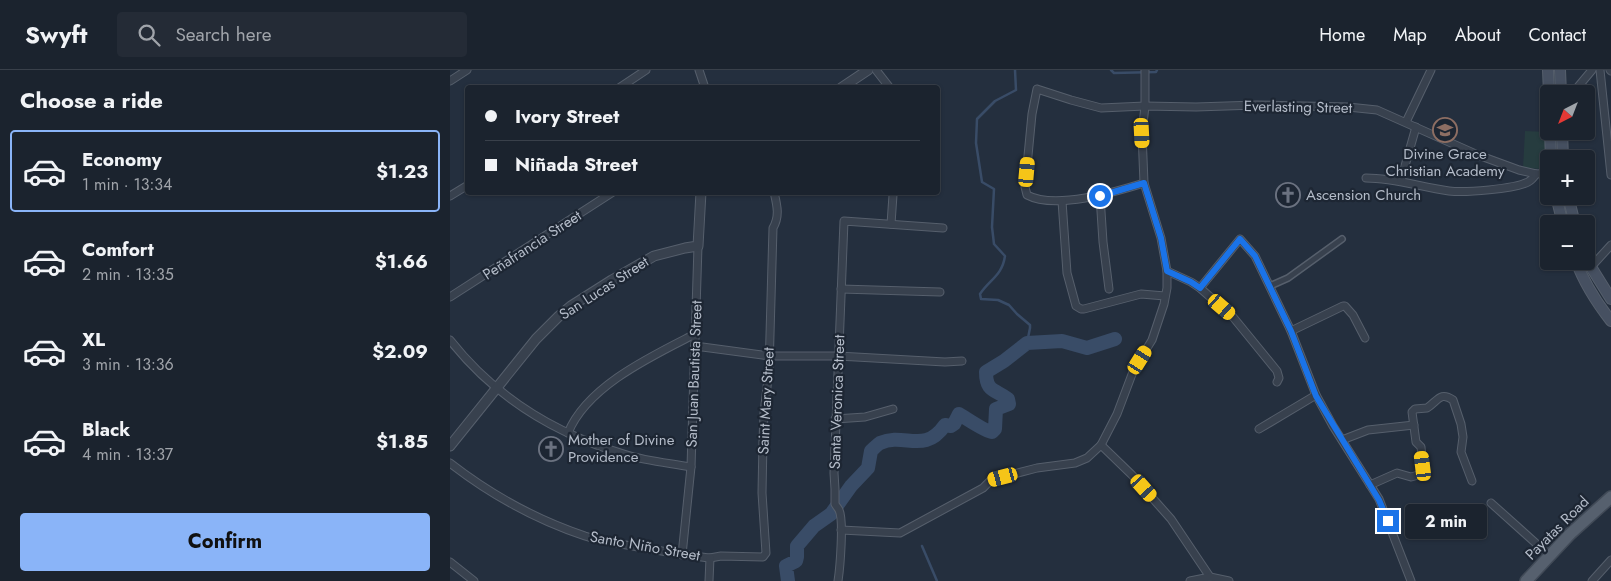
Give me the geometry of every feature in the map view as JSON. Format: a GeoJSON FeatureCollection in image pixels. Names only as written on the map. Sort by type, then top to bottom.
{"type":"FeatureCollection","features":[{"type":"Feature","properties":{"kind":"main road"},"geometry":{"type":"LineString","coordinates":[[1548,70],[1549,85]]}},
{"type":"Feature","properties":{"kind":"main road"},"geometry":{"type":"LineString","coordinates":[[1560,70],[1561,85]]}},
{"type":"Feature","properties":{"kind":"main road"},"geometry":{"type":"LineString","coordinates":[[1580,270],[1602,310],[1611,321]]}},
{"type":"Feature","properties":{"kind":"main road"},"geometry":{"type":"LineString","coordinates":[[1593,270],[1611,300]]}},
{"type":"Feature","properties":{"kind":"main road","name":"Payatas Road"},"geometry":{"type":"LineString","coordinates":[[1526,581],[1570,534],[1611,497]]}},
{"type":"Feature","properties":{"kind":"street"},"geometry":{"type":"LineString","coordinates":[[450,81],[467,70]]}},
{"type":"Feature","properties":{"kind":"street"},"geometry":{"type":"LineString","coordinates":[[624,85],[646,70]]}},
{"type":"Feature","properties":{"kind":"street"},"geometry":{"type":"LineString","coordinates":[[700,70],[704,85]]}},
{"type":"Feature","properties":{"kind":"street"},"geometry":{"type":"LineString","coordinates":[[846,85],[868,70]]}},
{"type":"Feature","properties":{"kind":"street"},"geometry":{"type":"LineString","coordinates":[[876,70],[888,85]]}},
{"type":"Feature","properties":{"kind":"street"},"geometry":{"type":"LineString","coordinates":[[841,530],[900,533],[983,488],[991,480],[1037,468],[1075,462],[1087,458],[1100,445],[1117,414],[1134,369],[1152,340],[1161,316],[1165,296],[1167,271],[1161,238],[1144,183],[1142,133],[1146,70]]}},
{"type":"Feature","properties":{"kind":"street"},"geometry":{"type":"LineString","coordinates":[[1406,122],[1431,70]]}},
{"type":"Feature","properties":{"kind":"street"},"geometry":{"type":"LineString","coordinates":[[1580,85],[1592,70]]}},
{"type":"Feature","properties":{"kind":"street"},"geometry":{"type":"LineString","coordinates":[[1600,70],[1611,175]]}},
{"type":"Feature","properties":{"kind":"street","name":"Everlasting Street"},"geometry":{"type":"LineString","coordinates":[[1062,201],[1033,198],[1027,195],[1025,187],[1032,114],[1037,89],[1101,108],[1256,105],[1348,107],[1376,110],[1478,155],[1520,170],[1540,174]]}},
{"type":"Feature","properties":{"kind":"street"},"geometry":{"type":"LineString","coordinates":[[1401,180],[1416,127]]}},
{"type":"Feature","properties":{"kind":"street"},"geometry":{"type":"LineString","coordinates":[[1366,178],[1401,180],[1450,191],[1511,188],[1530,182],[1536,174]]}},
{"type":"Feature","properties":{"kind":"street"},"geometry":{"type":"LineString","coordinates":[[1144,183],[1100,196],[1062,201],[1067,273],[1073,298],[1076,306],[1080,309],[1141,294],[1165,296]]}},
{"type":"Feature","properties":{"kind":"street"},"geometry":{"type":"LineString","coordinates":[[450,196],[465,187]]}},
{"type":"Feature","properties":{"kind":"street","name":"Peñafrancia Street"},"geometry":{"type":"LineString","coordinates":[[450,297],[608,195]]}},
{"type":"Feature","properties":{"kind":"street","name":"San Juan Bautista Street"},"geometry":{"type":"LineString","coordinates":[[682,554],[691,466],[701,195]]}},
{"type":"Feature","properties":{"kind":"street","name":"Saint Mary Street"},"geometry":{"type":"LineString","coordinates":[[710,558],[721,556],[763,557],[766,553],[762,493],[763,440],[769,356],[773,228],[778,218],[775,195]]}},
{"type":"Feature","properties":{"kind":"street"},"geometry":{"type":"LineString","coordinates":[[893,195],[891,224],[943,228]]}},
{"type":"Feature","properties":{"kind":"street"},"geometry":{"type":"LineString","coordinates":[[1100,196],[1109,289]]}},
{"type":"Feature","properties":{"kind":"street","name":"Santa Veronica Street"},"geometry":{"type":"LineString","coordinates":[[838,581],[841,530],[840,511],[835,504],[834,473],[844,221],[891,224]]}},
{"type":"Feature","properties":{"kind":"street"},"geometry":{"type":"LineString","coordinates":[[1200,288],[1240,239],[1255,256],[1291,331],[1316,396],[1379,500],[1411,581]]}},
{"type":"Feature","properties":{"kind":"street"},"geometry":{"type":"LineString","coordinates":[[1270,286],[1288,278],[1342,239]]}},
{"type":"Feature","properties":{"kind":"street"},"geometry":{"type":"LineString","coordinates":[[1595,263],[1611,245]]}},
{"type":"Feature","properties":{"kind":"street","name":"San Lucas Street"},"geometry":{"type":"LineString","coordinates":[[450,446],[536,339],[571,306],[654,256],[698,246]]}},
{"type":"Feature","properties":{"kind":"street"},"geometry":{"type":"LineString","coordinates":[[1167,271],[1200,288],[1233,317],[1277,371],[1279,378],[1277,382]]}},
{"type":"Feature","properties":{"kind":"street"},"geometry":{"type":"LineString","coordinates":[[841,289],[940,292]]}},
{"type":"Feature","properties":{"kind":"street"},"geometry":{"type":"LineString","coordinates":[[1291,331],[1345,306],[1353,315],[1365,338]]}},
{"type":"Feature","properties":{"kind":"street"},"geometry":{"type":"LineString","coordinates":[[568,433],[583,409],[611,382],[651,357],[695,334]]}},
{"type":"Feature","properties":{"kind":"street"},"geometry":{"type":"LineString","coordinates":[[450,340],[476,369],[497,388],[520,406],[544,421],[596,445],[627,455],[691,466]]}},
{"type":"Feature","properties":{"kind":"street"},"geometry":{"type":"LineString","coordinates":[[695,346],[769,356],[838,356],[945,362],[962,361]]}},
{"type":"Feature","properties":{"kind":"street"},"geometry":{"type":"LineString","coordinates":[[1259,429],[1316,396]]}},
{"type":"Feature","properties":{"kind":"street"},"geometry":{"type":"LineString","coordinates":[[1370,485],[1397,473],[1411,477],[1423,472],[1421,447],[1416,442],[1412,412],[1415,409],[1428,408],[1438,397],[1444,396],[1453,400],[1464,438],[1461,452],[1472,481]]}},
{"type":"Feature","properties":{"kind":"street"},"geometry":{"type":"LineString","coordinates":[[835,419],[865,417],[893,409]]}},
{"type":"Feature","properties":{"kind":"street"},"geometry":{"type":"LineString","coordinates":[[1342,440],[1368,430],[1414,424]]}},
{"type":"Feature","properties":{"kind":"street"},"geometry":{"type":"LineString","coordinates":[[1100,445],[1132,475],[1171,519],[1210,578]]}},
{"type":"Feature","properties":{"kind":"street","name":"Santo Niño Street"},"geometry":{"type":"LineString","coordinates":[[450,463],[510,503],[584,536],[620,545],[710,558]]}},
{"type":"Feature","properties":{"kind":"street"},"geometry":{"type":"LineString","coordinates":[[1491,503],[1549,555]]}},
{"type":"Feature","properties":{"kind":"street"},"geometry":{"type":"LineString","coordinates":[[709,581],[710,558]]}},
{"type":"Feature","properties":{"kind":"street"},"geometry":{"type":"LineString","coordinates":[[1592,581],[1611,560]]}},
{"type":"Feature","properties":{"kind":"street"},"geometry":{"type":"LineString","coordinates":[[450,562],[474,581]]}},
{"type":"Feature","properties":{"kind":"street"},"geometry":{"type":"LineString","coordinates":[[1190,581],[1210,578],[1229,581]]}},
{"type":"Feature","properties":{"kind":"green space"},"geometry":{"type":"Polygon","coordinates":[[[1525,131],[1540,132],[1540,140],[1546,140],[1545,150],[1540,150],[1540,169],[1523,168],[1525,131]]]}},
{"type":"Feature","properties":{"kind":"waterway"},"geometry":{"type":"LineString","coordinates":[[1015,70],[1016,90],[995,101],[977,119],[976,143],[982,182],[994,189],[992,227],[994,244],[1005,256],[998,273],[980,294],[981,299],[998,300],[1009,305],[1030,325],[1027,343]]}},
{"type":"Feature","properties":{"kind":"waterway"},"geometry":{"type":"LineString","coordinates":[[1111,70],[1114,73],[1156,72],[1157,70]]}},
{"type":"Feature","properties":{"kind":"waterway"},"geometry":{"type":"LineString","coordinates":[[788,581],[786,566],[796,561],[797,546],[814,526],[831,514],[851,486],[868,468],[871,451],[880,443],[889,440],[922,441],[930,439],[945,425],[951,426],[954,424],[959,414],[992,432],[995,429],[996,409],[1009,404],[1008,399],[990,387],[986,378],[986,372],[1027,343],[1062,341],[1087,348],[1115,339]]}},
{"type":"Feature","properties":{"kind":"waterway"},"geometry":{"type":"LineString","coordinates":[[922,546],[937,581]]}},
{"type":"Feature","properties":{"kind":"place","name":"Divine Grace Christian Academy"},"geometry":{"type":"Point","coordinates":[1445,130]}},
{"type":"Feature","properties":{"kind":"place","name":"Ascension Church"},"geometry":{"type":"Point","coordinates":[1288,195]}},
{"type":"Feature","properties":{"kind":"place","name":"Mother of Divine Providence"},"geometry":{"type":"Point","coordinates":[551,449]}},
{"type":"Feature","properties":{"kind":"route"},"geometry":{"type":"LineString","coordinates":[[1100,196],[1144,183],[1161,238],[1167,271],[1200,288],[1240,239],[1255,256],[1291,331],[1316,396],[1379,500],[1388,521]]}}]}
